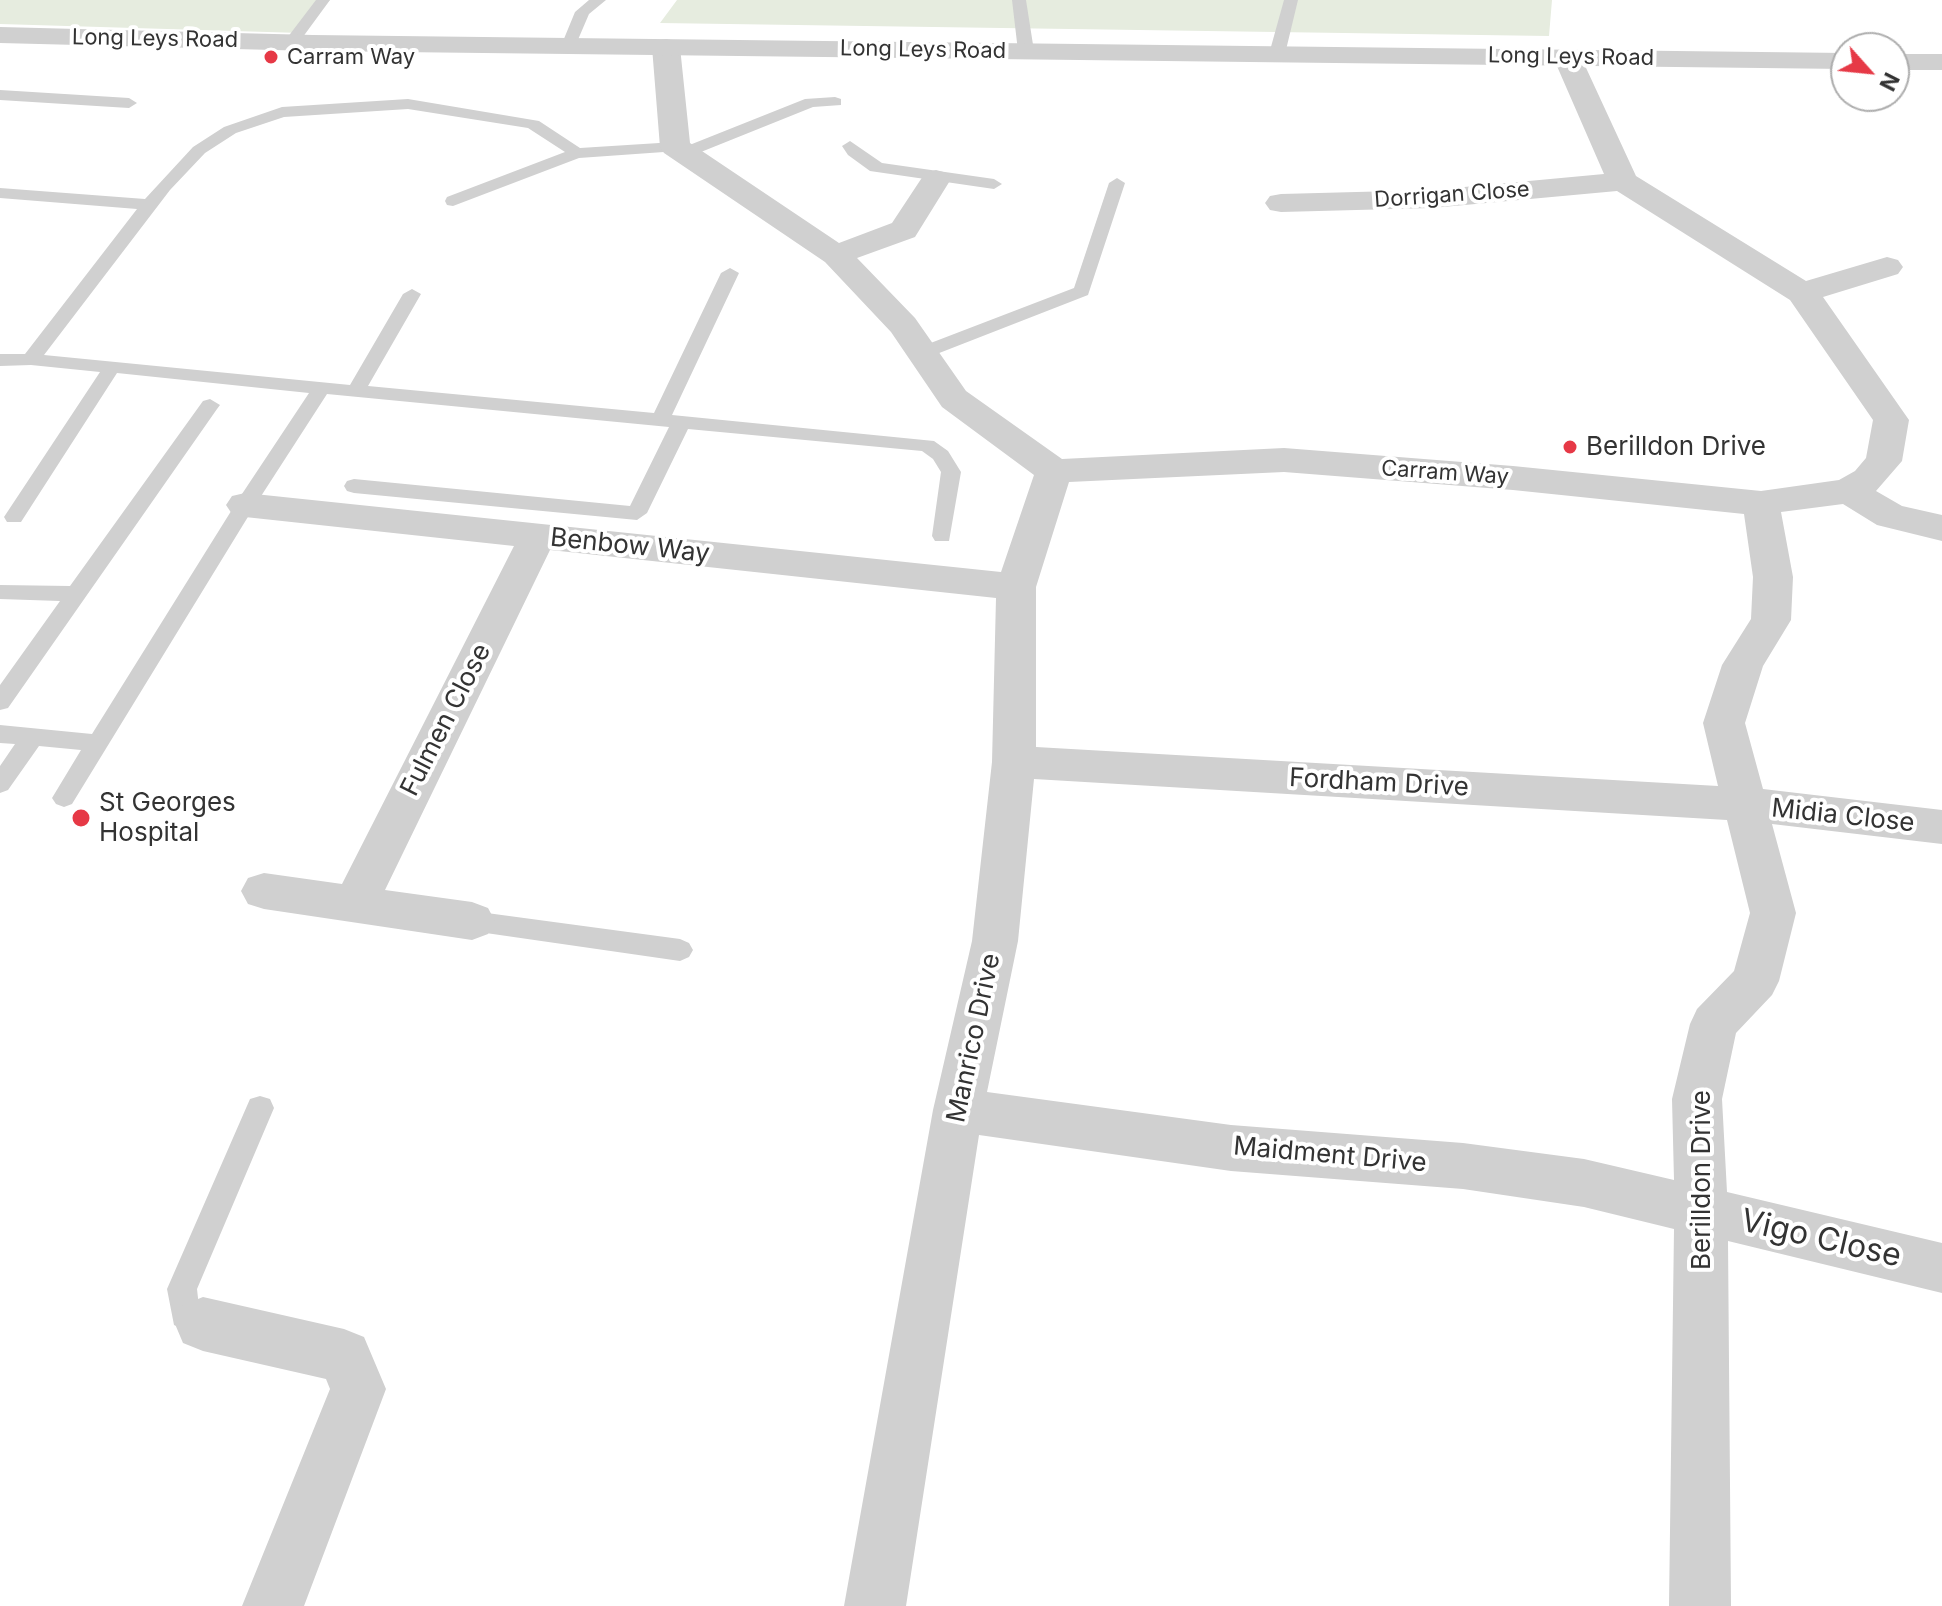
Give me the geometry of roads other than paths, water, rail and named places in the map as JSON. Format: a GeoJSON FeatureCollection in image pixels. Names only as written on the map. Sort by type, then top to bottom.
{"type":"FeatureCollection","features":[{"type":"Feature","properties":{"kind":"street","name":"Long Leys Road"},"geometry":{"type":"LineString","coordinates":[[2,37],[1830,61]]}},
{"type":"Feature","properties":{"kind":"street"},"geometry":{"type":"LineString","coordinates":[[666,47],[680,150],[836,255],[903,325],[954,399],[1054,471]]}},
{"type":"Feature","properties":{"kind":"street"},"geometry":{"type":"LineString","coordinates":[[1567,57],[1623,181],[1802,293],[1891,420],[1884,461],[1868,479],[1849,491],[1890,516],[1942,528]]}},
{"type":"Feature","properties":{"kind":"street"},"geometry":{"type":"LineString","coordinates":[[1910,62],[1942,62]]}},
{"type":"Feature","properties":{"kind":"street"},"geometry":{"type":"LineString","coordinates":[[836,255],[904,230],[936,179]]}},
{"type":"Feature","properties":{"kind":"street","name":"Dorrigan Close"},"geometry":{"type":"LineString","coordinates":[[1281,203],[1432,199],[1623,181]]}},
{"type":"Feature","properties":{"kind":"street"},"geometry":{"type":"LineString","coordinates":[[1802,293],[1887,267]]}},
{"type":"Feature","properties":{"kind":"street","name":"Carram Way"},"geometry":{"type":"LineString","coordinates":[[1054,471],[1284,460],[1513,478],[1761,503],[1849,491]]}},
{"type":"Feature","properties":{"kind":"street","name":"Manrico Drive"},"geometry":{"type":"LineString","coordinates":[[875,1606],[958,1110],[995,941],[1014,762],[1016,587],[1054,471]]}},
{"type":"Feature","properties":{"kind":"street","name":"Berilldon Drive"},"geometry":{"type":"LineString","coordinates":[[1700,1606],[1701,1210],[1697,1099],[1714,1024],[1755,981],[1773,913],[1724,723],[1743,665],[1771,620],[1773,577],[1761,503]]}},
{"type":"Feature","properties":{"kind":"street","name":"Benbow Way"},"geometry":{"type":"LineString","coordinates":[[245,505],[1016,587]]}},
{"type":"Feature","properties":{"kind":"street","name":"Fulmen Close"},"geometry":{"type":"LineString","coordinates":[[355,903],[538,536]]}},
{"type":"Feature","properties":{"kind":"street","name":"Fordham Drive"},"geometry":{"type":"LineString","coordinates":[[1014,762],[1743,804]]}},
{"type":"Feature","properties":{"kind":"street","name":"Midia Close"},"geometry":{"type":"LineString","coordinates":[[1743,804],[1942,827]]}},
{"type":"Feature","properties":{"kind":"street"},"geometry":{"type":"LineString","coordinates":[[264,891],[472,921]]}},
{"type":"Feature","properties":{"kind":"street","name":"Maidment Drive"},"geometry":{"type":"LineString","coordinates":[[958,1110],[1231,1148],[1478,1168],[1584,1183],[1701,1210]]}},
{"type":"Feature","properties":{"kind":"street","name":"Vigo Close"},"geometry":{"type":"LineString","coordinates":[[1701,1210],[1942,1268]]}},
{"type":"Feature","properties":{"kind":"street"},"geometry":{"type":"LineString","coordinates":[[203,1324],[344,1356],[358,1389],[273,1606]]}},
{"type":"Feature","properties":{"kind":"lane"},"geometry":{"type":"LineString","coordinates":[[292,42],[323,0]]}},
{"type":"Feature","properties":{"kind":"lane"},"geometry":{"type":"LineString","coordinates":[[569,46],[582,12],[599,0]]}},
{"type":"Feature","properties":{"kind":"lane"},"geometry":{"type":"LineString","coordinates":[[1019,0],[1026,51]]}},
{"type":"Feature","properties":{"kind":"lane"},"geometry":{"type":"LineString","coordinates":[[1277,54],[1291,0]]}},
{"type":"Feature","properties":{"kind":"lane"},"geometry":{"type":"LineString","coordinates":[[0,95],[129,103]]}},
{"type":"Feature","properties":{"kind":"lane"},"geometry":{"type":"LineString","coordinates":[[453,201],[577,153],[680,150],[800,106],[835,102]]}},
{"type":"Feature","properties":{"kind":"lane"},"geometry":{"type":"LineString","coordinates":[[31,359],[150,205],[199,150],[246,122],[282,112],[408,104],[533,124],[577,153]]}},
{"type":"Feature","properties":{"kind":"lane"},"geometry":{"type":"LineString","coordinates":[[850,146],[856,155],[876,167],[936,179],[994,184]]}},
{"type":"Feature","properties":{"kind":"lane"},"geometry":{"type":"LineString","coordinates":[[922,353],[1082,291],[1117,183]]}},
{"type":"Feature","properties":{"kind":"lane"},"geometry":{"type":"LineString","coordinates":[[0,193],[150,205]]}},
{"type":"Feature","properties":{"kind":"lane"},"geometry":{"type":"LineString","coordinates":[[354,486],[637,513],[670,421],[730,273]]}},
{"type":"Feature","properties":{"kind":"lane"},"geometry":{"type":"LineString","coordinates":[[356,391],[412,294]]}},
{"type":"Feature","properties":{"kind":"lane"},"geometry":{"type":"LineString","coordinates":[[0,360],[31,359],[927,445],[941,455],[951,472],[942,536]]}},
{"type":"Feature","properties":{"kind":"lane"},"geometry":{"type":"LineString","coordinates":[[14,517],[112,367]]}},
{"type":"Feature","properties":{"kind":"lane"},"geometry":{"type":"LineString","coordinates":[[64,798],[245,505],[322,388]]}},
{"type":"Feature","properties":{"kind":"lane"},"geometry":{"type":"LineString","coordinates":[[0,702],[210,405]]}},
{"type":"Feature","properties":{"kind":"lane"},"geometry":{"type":"LineString","coordinates":[[0,592],[76,594]]}},
{"type":"Feature","properties":{"kind":"lane"},"geometry":{"type":"LineString","coordinates":[[0,734],[96,743]]}},
{"type":"Feature","properties":{"kind":"lane"},"geometry":{"type":"LineString","coordinates":[[0,784],[33,737]]}},
{"type":"Feature","properties":{"kind":"lane"},"geometry":{"type":"LineString","coordinates":[[472,921],[680,950]]}},
{"type":"Feature","properties":{"kind":"lane"},"geometry":{"type":"LineString","coordinates":[[203,1324],[185,1315],[182,1289],[260,1108]]}},
{"type":"Feature","properties":{"kind":"place","name":"Carram Way"},"geometry":{"type":"Point","coordinates":[271,57]}},
{"type":"Feature","properties":{"kind":"place","name":"Berilldon Drive"},"geometry":{"type":"Point","coordinates":[1570,447]}},
{"type":"Feature","properties":{"kind":"place","name":"St Georges Hospital"},"geometry":{"type":"Point","coordinates":[81,818]}}]}
